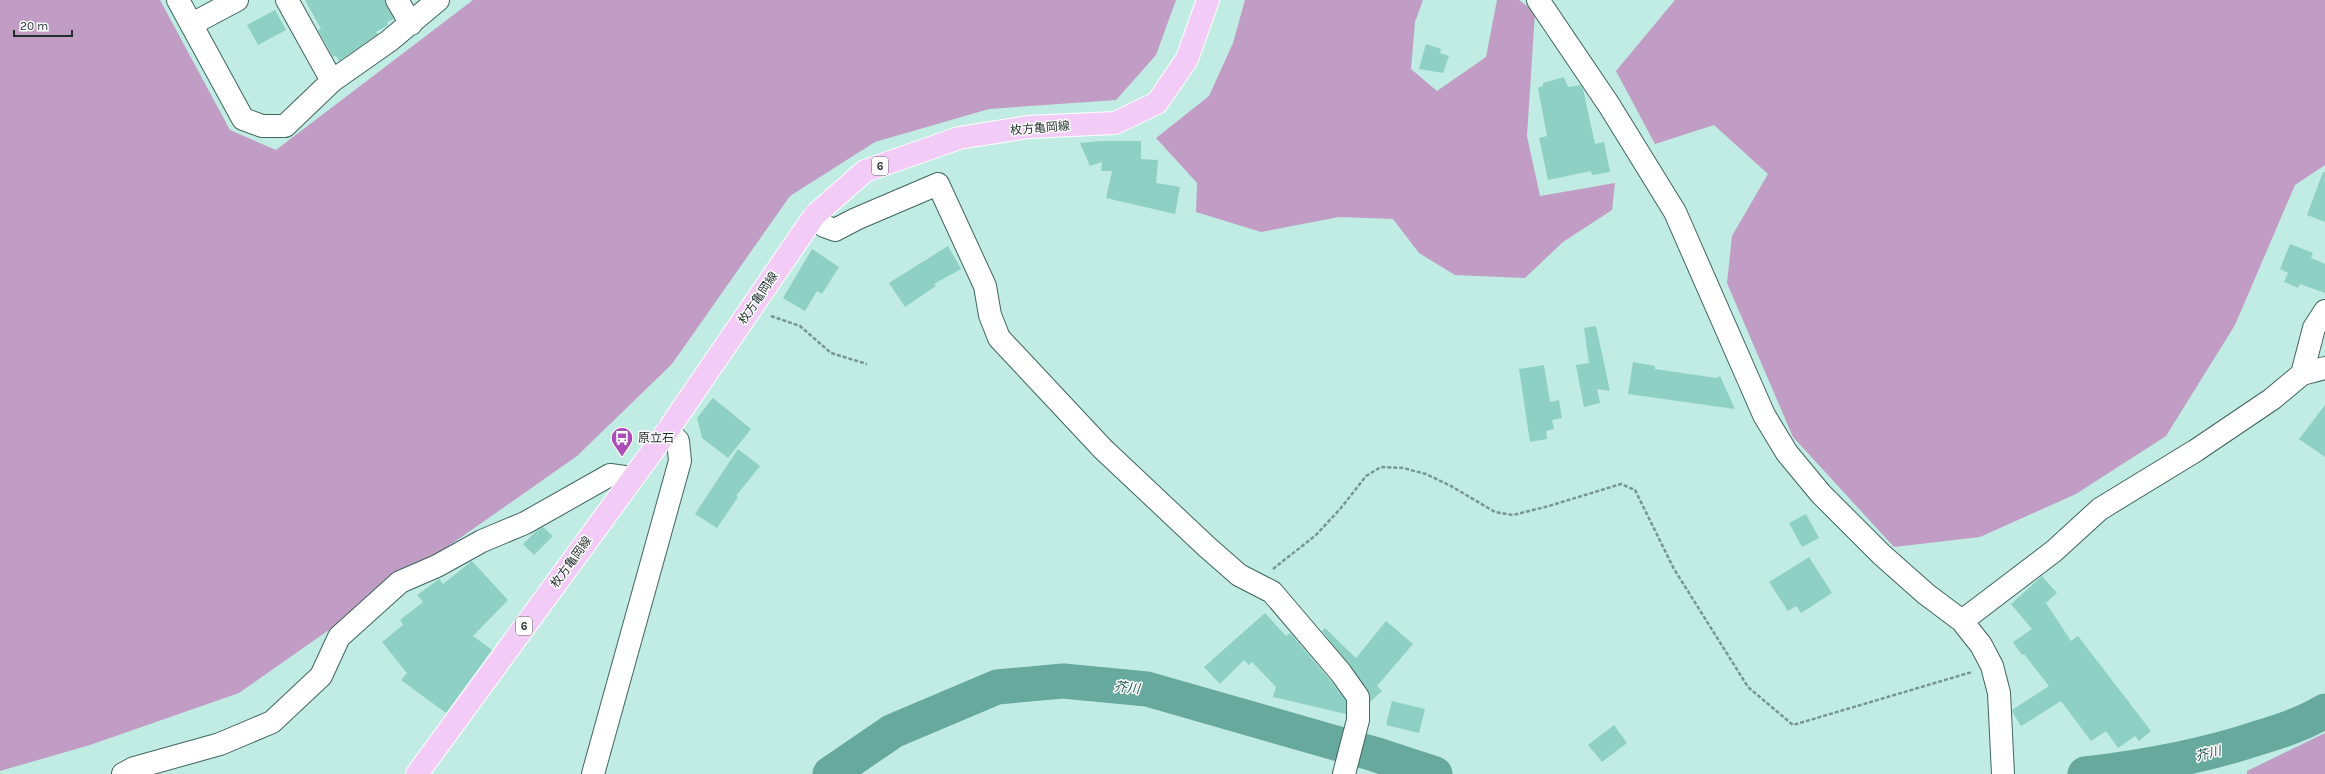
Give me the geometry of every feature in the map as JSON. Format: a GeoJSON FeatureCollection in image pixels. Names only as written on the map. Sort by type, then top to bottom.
{"type":"FeatureCollection","features":[{"type":"Feature","properties":{"kind":"main road","name":"枚方亀岡線"},"geometry":{"type":"LineString","coordinates":[[417,774],[668,430],[815,215],[865,171],[959,138],[1028,127],[1115,123],[1157,102],[1187,59],[1208,0]]}},
{"type":"Feature","properties":{"kind":"street"},"geometry":{"type":"LineString","coordinates":[[178,0],[243,119],[262,126],[285,126],[332,81],[411,24],[438,0]]}},
{"type":"Feature","properties":{"kind":"street"},"geometry":{"type":"LineString","coordinates":[[192,24],[237,0]]}},
{"type":"Feature","properties":{"kind":"street"},"geometry":{"type":"LineString","coordinates":[[287,0],[332,81]]}},
{"type":"Feature","properties":{"kind":"street"},"geometry":{"type":"LineString","coordinates":[[397,0],[411,24]]}},
{"type":"Feature","properties":{"kind":"street"},"geometry":{"type":"LineString","coordinates":[[1538,0],[1609,105],[1675,212],[1764,415],[1787,454],[1821,494],[1882,555],[1926,594],[1962,622],[1981,645],[1992,666],[1999,693],[2003,774]]}},
{"type":"Feature","properties":{"kind":"street"},"geometry":{"type":"LineString","coordinates":[[815,215],[824,226],[835,230],[856,219],[938,184],[985,286],[990,315],[999,338],[1115,460],[1239,575],[1257,582],[1272,592],[1341,673],[1358,697],[1358,720],[1344,774]]}},
{"type":"Feature","properties":{"kind":"street"},"geometry":{"type":"LineString","coordinates":[[2302,374],[2314,328],[2325,312]]}},
{"type":"Feature","properties":{"kind":"street"},"geometry":{"type":"LineString","coordinates":[[1962,622],[2054,551],[2100,509],[2195,452],[2272,399],[2302,374],[2325,368]]}},
{"type":"Feature","properties":{"kind":"street"},"geometry":{"type":"LineString","coordinates":[[593,774],[680,461],[678,441],[668,430]]}},
{"type":"Feature","properties":{"kind":"street"},"geometry":{"type":"LineString","coordinates":[[123,774],[134,768],[220,744],[272,722],[321,676],[339,637],[400,582],[437,566],[482,541],[525,523],[610,475],[632,478]]}},
{"type":"Feature","properties":{"kind":"path"},"geometry":{"type":"LineString","coordinates":[[751,309],[800,326],[831,353],[867,364]]}},
{"type":"Feature","properties":{"kind":"path"},"geometry":{"type":"LineString","coordinates":[[1257,582],[1316,535],[1341,508],[1366,476],[1381,467],[1403,468],[1426,474],[1451,486],[1495,512],[1513,515],[1549,506],[1621,484],[1635,490],[1674,569],[1748,687],[1793,725],[1992,666]]}},
{"type":"Feature","properties":{"kind":"shaded area"},"geometry":{"type":"Polygon","coordinates":[[[0,0],[160,0],[230,130],[276,150],[473,0],[1176,0],[1156,55],[1116,100],[989,109],[875,142],[790,196],[672,364],[577,456],[239,693],[90,745],[0,771],[0,0]]]}},
{"type":"Feature","properties":{"kind":"shaded area"},"geometry":{"type":"Polygon","coordinates":[[[1245,0],[1423,0],[1415,22],[1411,69],[1437,91],[1486,57],[1497,0],[1519,0],[1535,12],[1527,136],[1540,196],[1615,183],[1612,210],[1563,242],[1525,278],[1455,275],[1419,253],[1393,219],[1339,217],[1261,232],[1196,212],[1197,183],[1156,138],[1209,96],[1233,43],[1245,0]]]}},
{"type":"Feature","properties":{"kind":"shaded area"},"geometry":{"type":"Polygon","coordinates":[[[1675,0],[2325,0],[2325,165],[2295,185],[2235,325],[2166,436],[2076,494],[1980,537],[1894,547],[1793,437],[1727,283],[1732,236],[1768,174],[1714,125],[1655,144],[1616,71],[1675,0]]]}},
{"type":"Feature","properties":{"kind":"shaded area"},"geometry":{"type":"Polygon","coordinates":[[[2325,733],[2325,774],[2247,774],[2247,771],[2325,733]]]}},
{"type":"Feature","properties":{"kind":"building"},"geometry":{"type":"Polygon","coordinates":[[[305,0],[385,0],[394,19],[387,22],[388,25],[376,32],[378,34],[339,61],[336,56],[333,57],[318,30],[321,29],[305,0]]]}},
{"type":"Feature","properties":{"kind":"building"},"geometry":{"type":"Polygon","coordinates":[[[275,10],[286,30],[258,45],[247,25],[275,10]]]}},
{"type":"Feature","properties":{"kind":"building"},"geometry":{"type":"Polygon","coordinates":[[[1426,44],[1441,49],[1440,53],[1449,56],[1443,73],[1419,69],[1426,44]]]}},
{"type":"Feature","properties":{"kind":"building"},"geometry":{"type":"Polygon","coordinates":[[[1564,77],[1568,87],[1580,85],[1583,89],[1595,144],[1604,142],[1610,172],[1592,175],[1591,171],[1548,180],[1539,138],[1547,136],[1538,88],[1543,86],[1543,83],[1564,77]]]}},
{"type":"Feature","properties":{"kind":"building"},"geometry":{"type":"Polygon","coordinates":[[[1101,141],[1141,141],[1141,159],[1158,160],[1156,183],[1180,187],[1175,214],[1106,198],[1112,171],[1101,171],[1102,162],[1090,166],[1080,143],[1101,141]]]}},
{"type":"Feature","properties":{"kind":"building"},"geometry":{"type":"Polygon","coordinates":[[[2323,172],[2325,172],[2325,222],[2307,215],[2323,172]]]}},
{"type":"Feature","properties":{"kind":"building"},"geometry":{"type":"Polygon","coordinates":[[[2290,244],[2313,253],[2311,258],[2325,264],[2325,293],[2300,284],[2298,288],[2284,282],[2288,273],[2280,269],[2290,244]]]}},
{"type":"Feature","properties":{"kind":"building"},"geometry":{"type":"Polygon","coordinates":[[[948,246],[961,269],[934,284],[936,286],[905,307],[889,283],[948,246]]]}},
{"type":"Feature","properties":{"kind":"building"},"geometry":{"type":"Polygon","coordinates":[[[812,249],[839,267],[822,294],[817,291],[805,311],[783,298],[812,249]]]}},
{"type":"Feature","properties":{"kind":"building"},"geometry":{"type":"Polygon","coordinates":[[[1596,326],[1610,391],[1597,389],[1600,403],[1584,407],[1576,365],[1589,363],[1584,328],[1596,326]]]}},
{"type":"Feature","properties":{"kind":"building"},"geometry":{"type":"Polygon","coordinates":[[[1633,362],[1655,366],[1655,369],[1716,378],[1720,376],[1735,409],[1628,394],[1633,362]]]}},
{"type":"Feature","properties":{"kind":"building"},"geometry":{"type":"Polygon","coordinates":[[[1544,365],[1550,402],[1559,400],[1562,418],[1552,420],[1554,429],[1546,431],[1547,439],[1530,442],[1519,369],[1544,365]]]}},
{"type":"Feature","properties":{"kind":"building"},"geometry":{"type":"Polygon","coordinates":[[[713,398],[751,429],[728,458],[702,438],[697,418],[713,398]]]}},
{"type":"Feature","properties":{"kind":"building"},"geometry":{"type":"Polygon","coordinates":[[[2325,405],[2325,457],[2299,439],[2325,405]]]}},
{"type":"Feature","properties":{"kind":"building"},"geometry":{"type":"Polygon","coordinates":[[[738,449],[760,466],[736,496],[738,497],[717,528],[695,514],[738,449]]]}},
{"type":"Feature","properties":{"kind":"building"},"geometry":{"type":"Polygon","coordinates":[[[1806,514],[1819,538],[1802,547],[1789,523],[1806,514]]]}},
{"type":"Feature","properties":{"kind":"building"},"geometry":{"type":"Polygon","coordinates":[[[543,527],[553,536],[534,555],[523,544],[535,532],[543,527]]]}},
{"type":"Feature","properties":{"kind":"building"},"geometry":{"type":"Polygon","coordinates":[[[1809,557],[1832,593],[1801,613],[1796,606],[1788,611],[1769,582],[1809,557]]]}},
{"type":"Feature","properties":{"kind":"building"},"geometry":{"type":"Polygon","coordinates":[[[472,561],[508,600],[473,636],[492,650],[446,713],[401,680],[407,673],[382,642],[403,625],[400,620],[423,602],[417,595],[439,579],[443,584],[472,561]]]}},
{"type":"Feature","properties":{"kind":"building"},"geometry":{"type":"Polygon","coordinates":[[[2042,576],[2057,593],[2046,603],[2071,641],[2078,636],[2151,731],[2139,741],[2135,736],[2118,748],[2106,731],[2091,741],[2061,701],[2021,726],[2013,713],[2012,710],[2049,686],[2024,654],[2022,655],[2013,642],[2032,629],[2011,604],[2042,576]]]}},
{"type":"Feature","properties":{"kind":"building"},"geometry":{"type":"Polygon","coordinates":[[[1265,613],[1286,636],[1290,633],[1331,681],[1346,701],[1346,714],[1273,697],[1276,687],[1252,662],[1249,665],[1244,660],[1220,684],[1204,667],[1265,613]]]}},
{"type":"Feature","properties":{"kind":"building"},"geometry":{"type":"Polygon","coordinates":[[[1386,621],[1413,644],[1377,686],[1382,691],[1370,702],[1368,690],[1322,631],[1325,628],[1356,658],[1386,621]]]}},
{"type":"Feature","properties":{"kind":"building"},"geometry":{"type":"Polygon","coordinates":[[[1392,701],[1425,709],[1419,733],[1386,725],[1392,701]]]}},
{"type":"Feature","properties":{"kind":"building"},"geometry":{"type":"Polygon","coordinates":[[[1614,725],[1627,743],[1602,762],[1588,745],[1614,725]]]}},
{"type":"Feature","properties":{"kind":"waterway","name":"芥川"},"geometry":{"type":"LineString","coordinates":[[830,774],[893,731],[997,687],[1063,681],[1147,689],[1374,754],[1435,774]]}},
{"type":"Feature","properties":{"kind":"waterway","name":"芥川"},"geometry":{"type":"LineString","coordinates":[[2085,774],[2151,765],[2215,751],[2284,730],[2325,711]]}},
{"type":"Feature","properties":{"kind":"place","name":"原立石"},"geometry":{"type":"Point","coordinates":[622,458]}}]}
